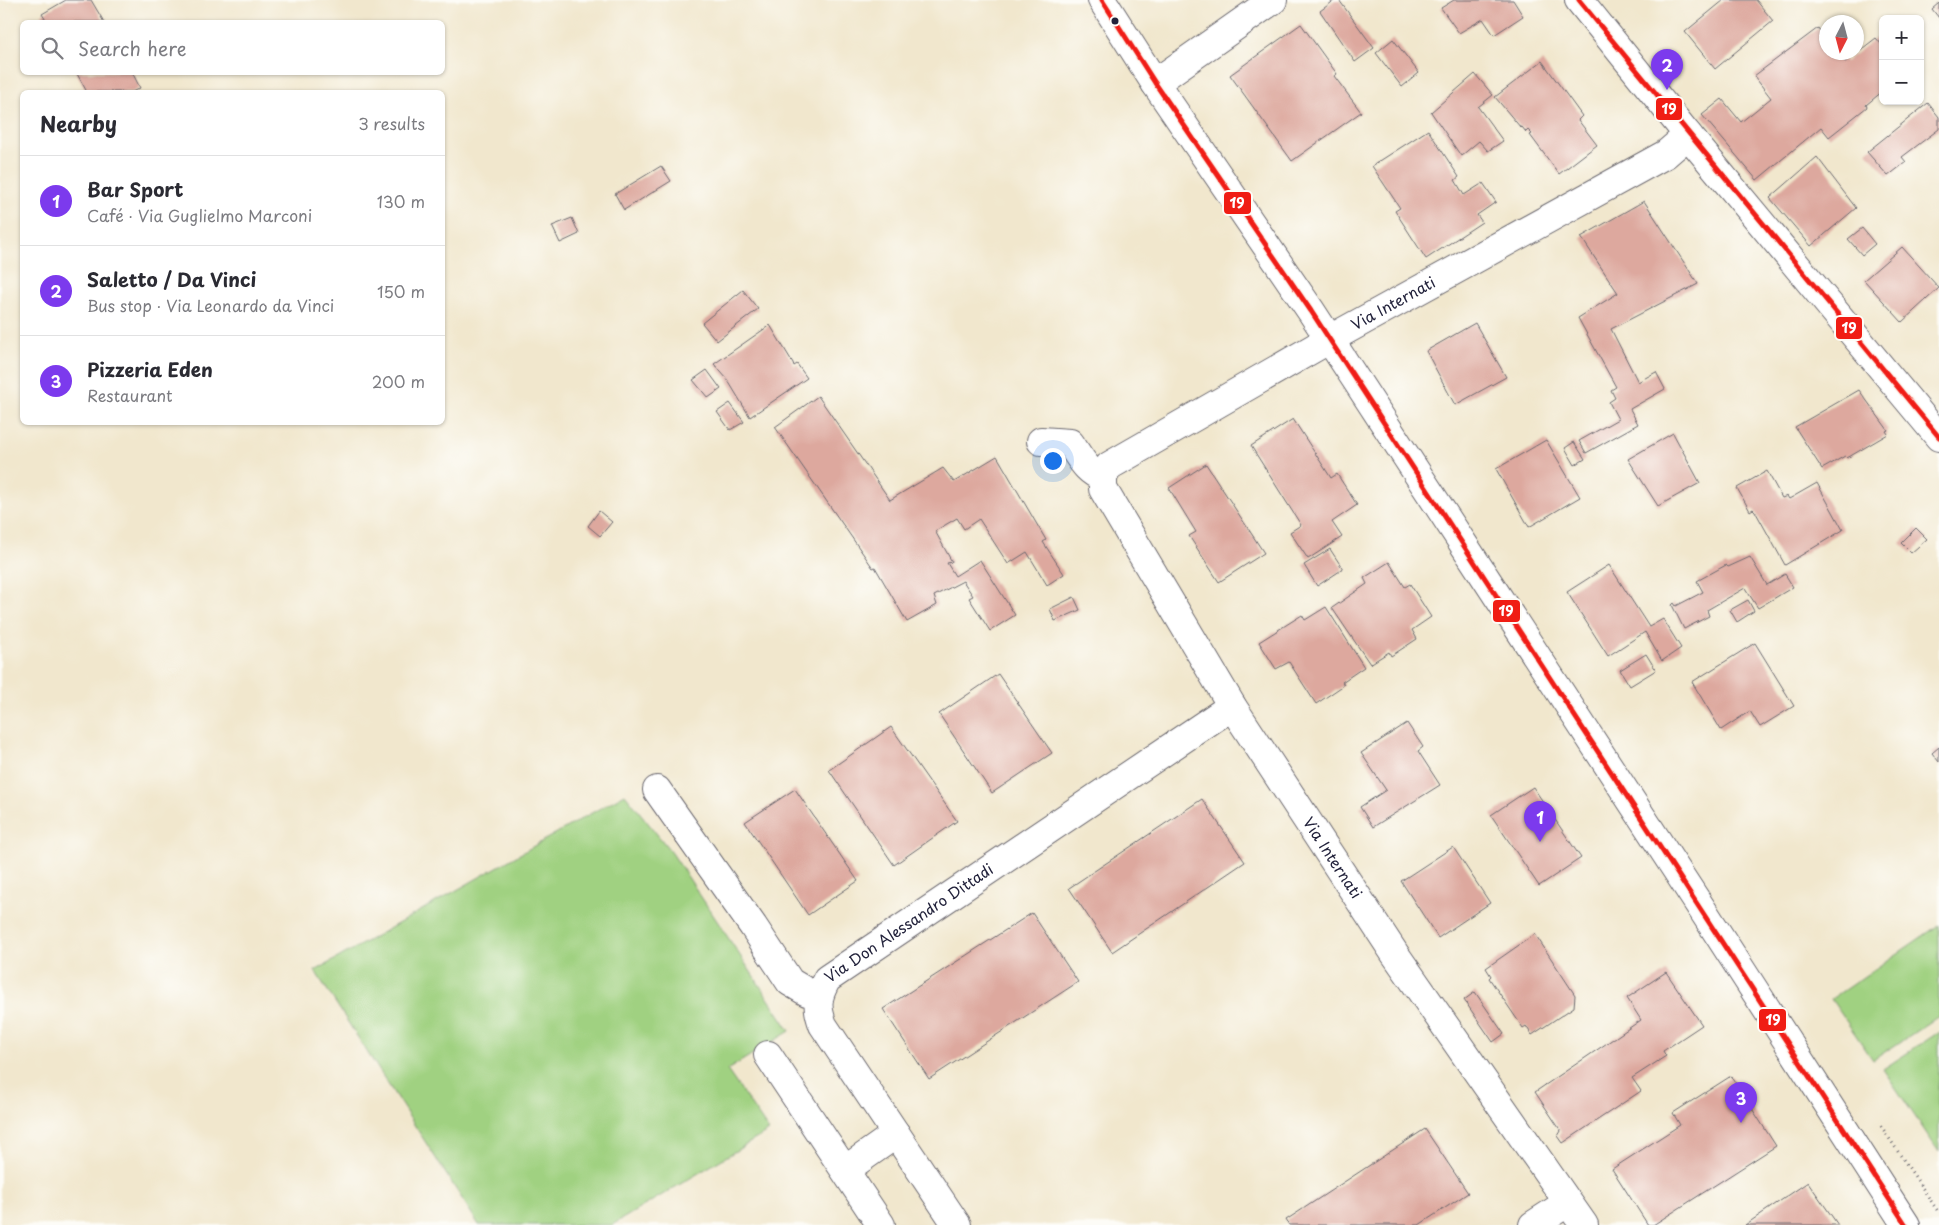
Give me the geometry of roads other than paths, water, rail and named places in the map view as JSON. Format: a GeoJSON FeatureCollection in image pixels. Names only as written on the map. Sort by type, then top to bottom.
{"type":"FeatureCollection","features":[{"type":"Feature","properties":{"kind":"street"},"geometry":{"type":"LineString","coordinates":[[1102,0],[1155,83],[1261,236],[1700,906],[1906,1225]]}},
{"type":"Feature","properties":{"kind":"street"},"geometry":{"type":"LineString","coordinates":[[1155,83],[1273,0]]}},
{"type":"Feature","properties":{"kind":"street"},"geometry":{"type":"LineString","coordinates":[[1580,0],[1688,135],[1939,437]]}},
{"type":"Feature","properties":{"kind":"street","name":"Via Internati"},"geometry":{"type":"LineString","coordinates":[[1584,1225],[1395,954],[1232,706],[1103,489],[1103,476],[1109,466],[1328,340],[1666,154],[1688,135]]}},
{"type":"Feature","properties":{"kind":"street"},"geometry":{"type":"LineString","coordinates":[[1041,440],[1070,443],[1087,468],[1095,474],[1103,476]]}},
{"type":"Feature","properties":{"kind":"street","name":"Via Don Alessandro Dittadi"},"geometry":{"type":"LineString","coordinates":[[957,1225],[823,1026],[816,1008],[818,994],[827,979],[1232,706]]}},
{"type":"Feature","properties":{"kind":"street"},"geometry":{"type":"LineString","coordinates":[[657,790],[790,982],[807,992],[818,994]]}},
{"type":"Feature","properties":{"kind":"street"},"geometry":{"type":"LineString","coordinates":[[768,1055],[881,1225]]}},
{"type":"Feature","properties":{"kind":"street"},"geometry":{"type":"LineString","coordinates":[[844,1170],[896,1134]]}},
{"type":"Feature","properties":{"kind":"street"},"geometry":{"type":"LineString","coordinates":[[1533,1225],[1567,1203]]}},
{"type":"Feature","properties":{"kind":"place","name":"Saletto / Da Vinci"},"geometry":{"type":"Point","coordinates":[1667,90]}},
{"type":"Feature","properties":{"kind":"place","name":"Bar Sport"},"geometry":{"type":"Point","coordinates":[1540,842]}},
{"type":"Feature","properties":{"kind":"place","name":"Pizzeria Eden"},"geometry":{"type":"Point","coordinates":[1741,1123]}}]}
